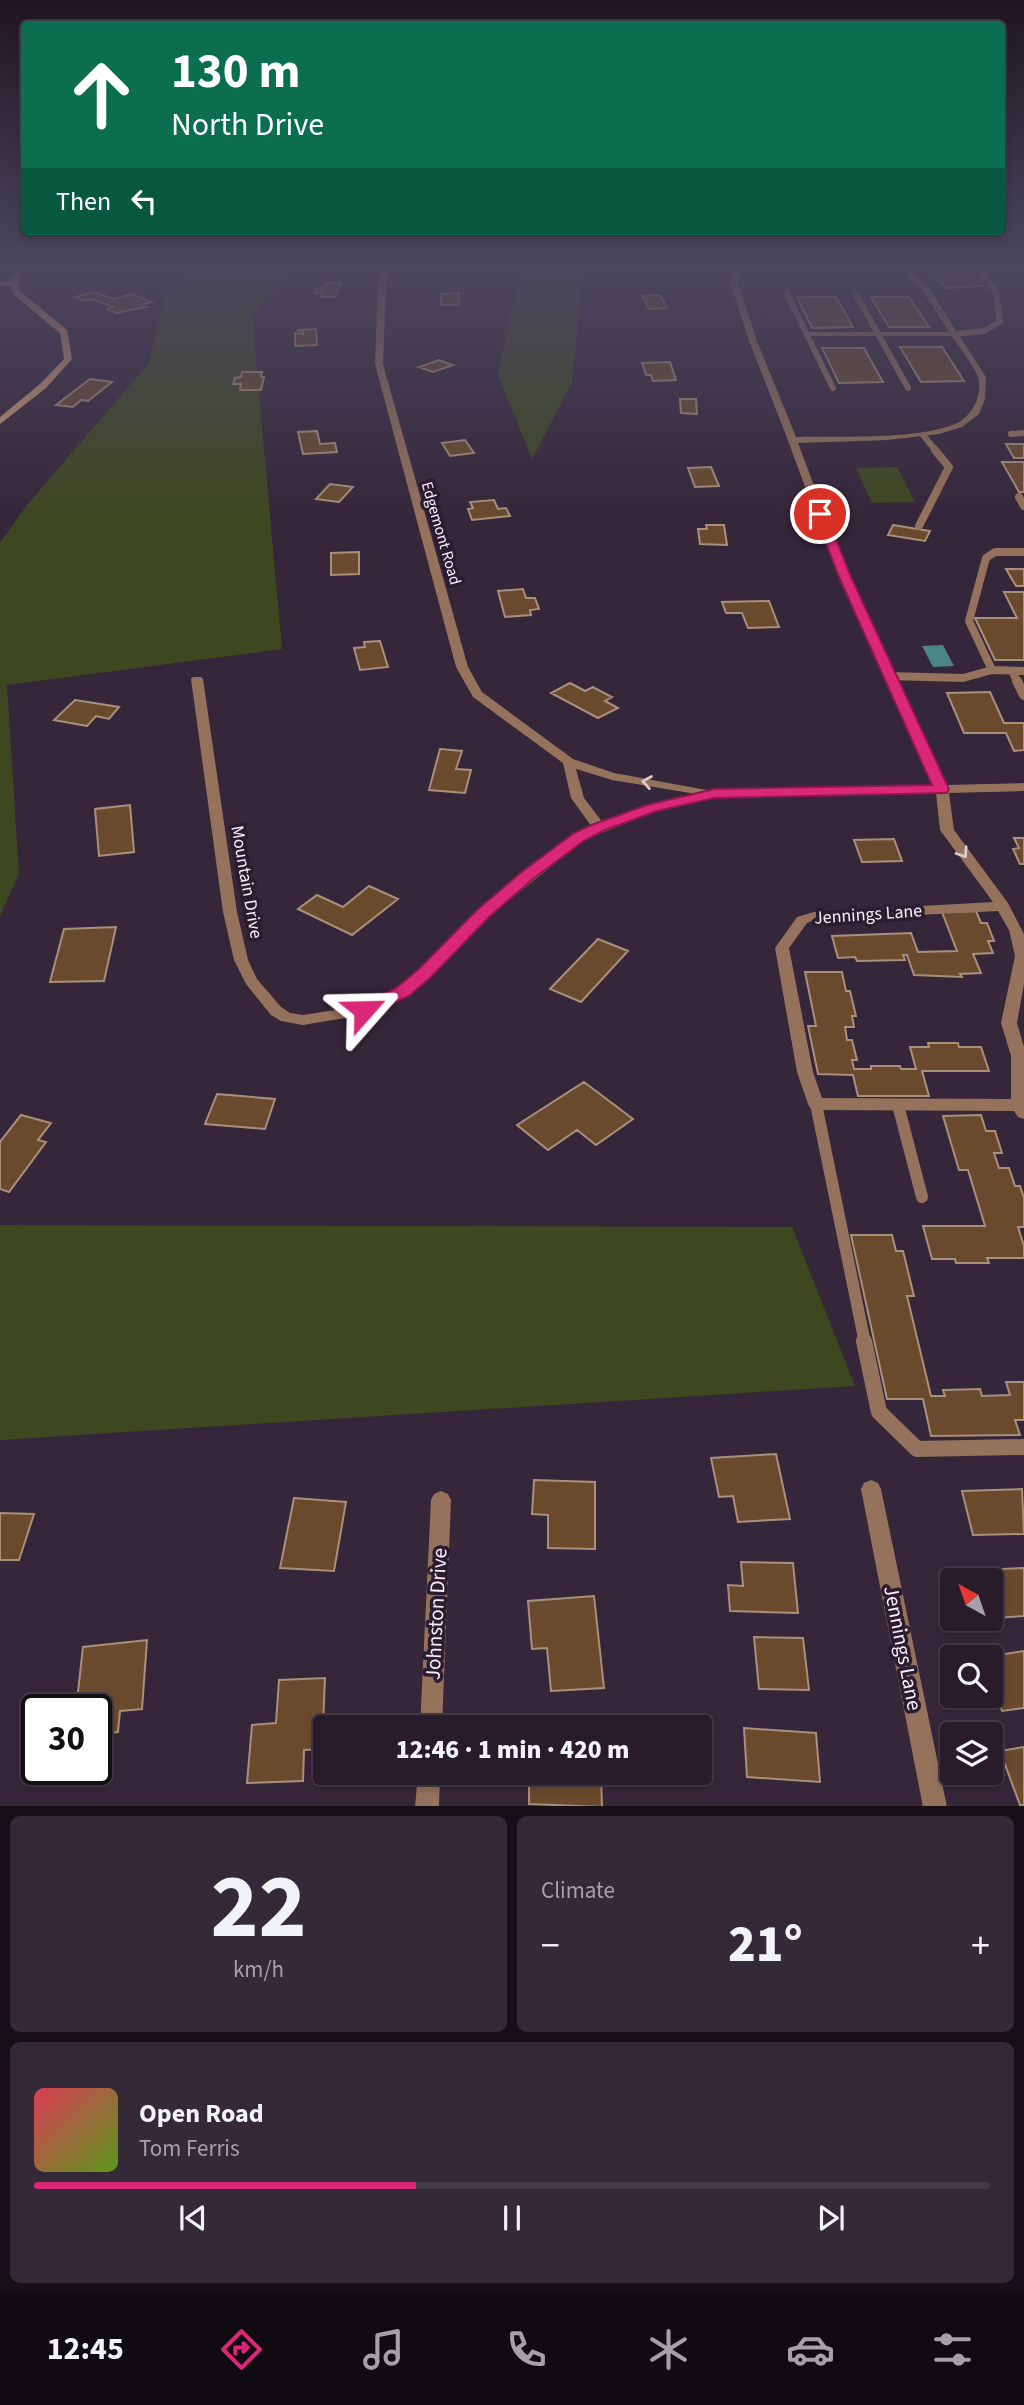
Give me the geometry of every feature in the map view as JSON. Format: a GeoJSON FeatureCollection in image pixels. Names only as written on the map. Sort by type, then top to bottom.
{"type":"FeatureCollection","features":[{"type":"Feature","properties":{"kind":"street"},"geometry":{"type":"LineString","coordinates":[[0,421],[52,378],[68,359],[68,351]]}},
{"type":"Feature","properties":{"kind":"street","name":"Edgemont Road"},"geometry":{"type":"LineString","coordinates":[[379,351],[379,364],[462,667],[477,694],[569,762],[612,776],[714,794]]}},
{"type":"Feature","properties":{"kind":"street"},"geometry":{"type":"LineString","coordinates":[[757,351],[835,555],[942,789],[947,830],[1003,906],[1016,930],[1022,956],[1009,1023],[1019,1056],[1021,1109],[816,1104]]}},
{"type":"Feature","properties":{"kind":"street"},"geometry":{"type":"LineString","coordinates":[[792,437],[923,435],[958,426],[972,418],[984,387],[982,377],[965,351]]}},
{"type":"Feature","properties":{"kind":"street","name":"Mountain Drive"},"geometry":{"type":"LineString","coordinates":[[197,679],[230,912],[241,960],[251,981],[276,1011],[286,1017],[303,1020],[364,1010],[402,992],[425,973],[483,914],[529,874],[579,837],[652,808],[714,794]]}},
{"type":"Feature","properties":{"kind":"street"},"geometry":{"type":"LineString","coordinates":[[569,762],[573,788],[580,806],[599,827]]}},
{"type":"Feature","properties":{"kind":"street"},"geometry":{"type":"LineString","coordinates":[[714,794],[1024,787]]}},
{"type":"Feature","properties":{"kind":"street","name":"Jennings Lane"},"geometry":{"type":"LineString","coordinates":[[816,1104],[805,1072],[782,948],[802,920],[814,916],[1003,906]]}},
{"type":"Feature","properties":{"kind":"street","name":"Jennings Lane"},"geometry":{"type":"LineString","coordinates":[[872,1489],[935,1806]]}},
{"type":"Feature","properties":{"kind":"street","name":"Johnston Drive"},"geometry":{"type":"LineString","coordinates":[[432,1715],[441,1500]]}},
{"type":"Feature","properties":{"kind":"street"},"geometry":{"type":"LineString","coordinates":[[427,1806],[428,1785]]}},
{"type":"Feature","properties":{"kind":"lane"},"geometry":{"type":"LineString","coordinates":[[815,351],[833,388]]}},
{"type":"Feature","properties":{"kind":"lane"},"geometry":{"type":"LineString","coordinates":[[888,351],[908,388]]}},
{"type":"Feature","properties":{"kind":"lane"},"geometry":{"type":"LineString","coordinates":[[1011,434],[1024,433]]}},
{"type":"Feature","properties":{"kind":"lane"},"geometry":{"type":"LineString","coordinates":[[919,526],[948,467],[923,435]]}},
{"type":"Feature","properties":{"kind":"lane"},"geometry":{"type":"LineString","coordinates":[[1019,497],[1024,506]]}},
{"type":"Feature","properties":{"kind":"lane"},"geometry":{"type":"LineString","coordinates":[[992,670],[969,621],[986,558],[995,552],[1024,552]]}},
{"type":"Feature","properties":{"kind":"lane"},"geometry":{"type":"LineString","coordinates":[[889,676],[963,678],[992,670],[1024,671]]}},
{"type":"Feature","properties":{"kind":"lane"},"geometry":{"type":"LineString","coordinates":[[1012,671],[1024,695]]}},
{"type":"Feature","properties":{"kind":"lane"},"geometry":{"type":"LineString","coordinates":[[816,1104],[879,1412],[917,1449],[1024,1447]]}},
{"type":"Feature","properties":{"kind":"lane"},"geometry":{"type":"LineString","coordinates":[[898,1105],[922,1197]]}},
{"type":"Feature","properties":{"kind":"shaded area"},"geometry":{"type":"Polygon","coordinates":[[[152,351],[255,351],[282,649],[7,685],[19,874],[0,916],[0,543],[27,505],[149,363],[152,351]]]}},
{"type":"Feature","properties":{"kind":"shaded area"},"geometry":{"type":"Polygon","coordinates":[[[503,351],[575,351],[572,382],[532,459],[498,374],[503,351]]]}},
{"type":"Feature","properties":{"kind":"shaded area"},"geometry":{"type":"Polygon","coordinates":[[[897,467],[915,502],[872,503],[856,468],[897,467]]]}},
{"type":"Feature","properties":{"kind":"shaded area"},"geometry":{"type":"Polygon","coordinates":[[[943,645],[954,666],[933,667],[922,646],[943,645]]]}},
{"type":"Feature","properties":{"kind":"shaded area"},"geometry":{"type":"Polygon","coordinates":[[[0,1225],[792,1227],[855,1386],[0,1440],[0,1225]]]}},
{"type":"Feature","properties":{"kind":"building"},"geometry":{"type":"Polygon","coordinates":[[[824,351],[866,351],[883,382],[839,383],[824,351]]]}},
{"type":"Feature","properties":{"kind":"building"},"geometry":{"type":"Polygon","coordinates":[[[903,351],[945,351],[964,381],[921,382],[903,351]]]}},
{"type":"Feature","properties":{"kind":"building"},"geometry":{"type":"Polygon","coordinates":[[[439,360],[453,365],[433,372],[419,367],[439,360]]]}},
{"type":"Feature","properties":{"kind":"building"},"geometry":{"type":"Polygon","coordinates":[[[670,362],[676,380],[653,381],[651,375],[646,375],[642,363],[670,362]]]}},
{"type":"Feature","properties":{"kind":"building"},"geometry":{"type":"Polygon","coordinates":[[[242,372],[262,372],[261,377],[264,377],[261,390],[240,390],[241,384],[233,384],[235,378],[241,377],[242,372]]]}},
{"type":"Feature","properties":{"kind":"building"},"geometry":{"type":"Polygon","coordinates":[[[90,379],[112,382],[88,401],[81,400],[73,407],[56,405],[90,379]]]}},
{"type":"Feature","properties":{"kind":"building"},"geometry":{"type":"Polygon","coordinates":[[[680,399],[696,399],[697,414],[681,413],[680,399]]]}},
{"type":"Feature","properties":{"kind":"building"},"geometry":{"type":"Polygon","coordinates":[[[317,431],[320,444],[335,443],[337,452],[303,454],[298,432],[317,431]]]}},
{"type":"Feature","properties":{"kind":"building"},"geometry":{"type":"Polygon","coordinates":[[[465,440],[474,453],[450,456],[442,443],[465,440]]]}},
{"type":"Feature","properties":{"kind":"building"},"geometry":{"type":"Polygon","coordinates":[[[1006,444],[1024,444],[1024,458],[1014,458],[1006,444]]]}},
{"type":"Feature","properties":{"kind":"building"},"geometry":{"type":"Polygon","coordinates":[[[1002,462],[1024,462],[1024,492],[1019,492],[1002,462]]]}},
{"type":"Feature","properties":{"kind":"building"},"geometry":{"type":"Polygon","coordinates":[[[711,467],[719,486],[695,487],[688,468],[711,467]]]}},
{"type":"Feature","properties":{"kind":"building"},"geometry":{"type":"Polygon","coordinates":[[[330,484],[353,487],[339,502],[316,499],[330,484]]]}},
{"type":"Feature","properties":{"kind":"building"},"geometry":{"type":"Polygon","coordinates":[[[494,500],[498,509],[506,508],[510,516],[472,520],[468,509],[473,508],[470,502],[494,500]]]}},
{"type":"Feature","properties":{"kind":"building"},"geometry":{"type":"Polygon","coordinates":[[[706,525],[724,525],[727,545],[700,544],[698,529],[707,529],[706,525]]]}},
{"type":"Feature","properties":{"kind":"building"},"geometry":{"type":"Polygon","coordinates":[[[893,525],[930,531],[925,541],[888,535],[893,525]]]}},
{"type":"Feature","properties":{"kind":"building"},"geometry":{"type":"Polygon","coordinates":[[[359,552],[359,574],[331,575],[331,553],[359,552]]]}},
{"type":"Feature","properties":{"kind":"building"},"geometry":{"type":"Polygon","coordinates":[[[1006,569],[1024,569],[1024,586],[1016,586],[1006,569]]]}},
{"type":"Feature","properties":{"kind":"building"},"geometry":{"type":"Polygon","coordinates":[[[523,589],[526,598],[535,598],[539,609],[530,610],[531,615],[505,617],[498,591],[523,589]]]}},
{"type":"Feature","properties":{"kind":"building"},"geometry":{"type":"Polygon","coordinates":[[[1004,592],[1024,592],[1024,660],[995,660],[975,618],[1017,618],[1004,592]]]}},
{"type":"Feature","properties":{"kind":"building"},"geometry":{"type":"Polygon","coordinates":[[[769,601],[779,627],[748,628],[742,613],[726,613],[722,602],[769,601]]]}},
{"type":"Feature","properties":{"kind":"building"},"geometry":{"type":"Polygon","coordinates":[[[380,641],[388,667],[360,670],[354,648],[365,647],[364,642],[380,641]]]}},
{"type":"Feature","properties":{"kind":"building"},"geometry":{"type":"Polygon","coordinates":[[[570,683],[585,691],[593,687],[612,697],[605,701],[618,708],[598,718],[551,693],[570,683]]]}},
{"type":"Feature","properties":{"kind":"building"},"geometry":{"type":"Polygon","coordinates":[[[990,692],[1004,723],[1024,723],[1024,750],[1014,751],[1006,733],[964,733],[947,693],[990,692]]]}},
{"type":"Feature","properties":{"kind":"building"},"geometry":{"type":"Polygon","coordinates":[[[75,700],[119,707],[109,719],[96,716],[87,726],[54,720],[75,700]]]}},
{"type":"Feature","properties":{"kind":"building"},"geometry":{"type":"Polygon","coordinates":[[[440,749],[462,751],[456,769],[471,770],[465,793],[429,790],[440,749]]]}},
{"type":"Feature","properties":{"kind":"building"},"geometry":{"type":"Polygon","coordinates":[[[130,805],[134,852],[99,856],[95,809],[130,805]]]}},
{"type":"Feature","properties":{"kind":"building"},"geometry":{"type":"Polygon","coordinates":[[[1014,838],[1024,838],[1024,864],[1020,864],[1013,849],[1019,848],[1014,838]]]}},
{"type":"Feature","properties":{"kind":"building"},"geometry":{"type":"Polygon","coordinates":[[[894,839],[902,861],[862,862],[854,840],[894,839]]]}},
{"type":"Feature","properties":{"kind":"building"},"geometry":{"type":"Polygon","coordinates":[[[369,886],[398,899],[352,935],[298,909],[317,895],[343,907],[369,886]]]}},
{"type":"Feature","properties":{"kind":"building"},"geometry":{"type":"Polygon","coordinates":[[[976,911],[981,923],[987,923],[994,941],[988,941],[993,953],[973,954],[981,973],[960,974],[962,977],[914,975],[907,955],[903,955],[905,960],[857,961],[855,957],[838,958],[832,936],[911,933],[918,952],[957,951],[942,912],[976,911]]]}},
{"type":"Feature","properties":{"kind":"building"},"geometry":{"type":"Polygon","coordinates":[[[116,927],[104,981],[50,982],[64,929],[116,927]]]}},
{"type":"Feature","properties":{"kind":"building"},"geometry":{"type":"Polygon","coordinates":[[[598,939],[628,951],[581,1002],[550,989],[598,939]]]}},
{"type":"Feature","properties":{"kind":"building"},"geometry":{"type":"Polygon","coordinates":[[[805,972],[842,972],[856,1016],[852,1016],[854,1027],[845,1027],[847,1040],[852,1040],[857,1060],[852,1060],[854,1069],[900,1066],[901,1069],[916,1069],[910,1047],[929,1047],[928,1043],[958,1043],[959,1047],[981,1047],[989,1071],[922,1071],[929,1096],[858,1096],[853,1075],[818,1074],[808,1026],[816,1026],[805,972]]]}},
{"type":"Feature","properties":{"kind":"building"},"geometry":{"type":"Polygon","coordinates":[[[584,1082],[633,1119],[596,1145],[577,1130],[548,1150],[517,1125],[584,1082]]]}},
{"type":"Feature","properties":{"kind":"building"},"geometry":{"type":"Polygon","coordinates":[[[217,1094],[275,1099],[265,1129],[205,1124],[217,1094]]]}},
{"type":"Feature","properties":{"kind":"building"},"geometry":{"type":"Polygon","coordinates":[[[21,1115],[51,1123],[38,1140],[46,1142],[9,1192],[0,1189],[0,1142],[21,1115]]]}},
{"type":"Feature","properties":{"kind":"building"},"geometry":{"type":"Polygon","coordinates":[[[981,1115],[986,1131],[995,1131],[1002,1153],[994,1153],[999,1168],[1009,1168],[1015,1186],[1020,1186],[1024,1198],[1024,1227],[1018,1227],[1024,1246],[1024,1258],[987,1258],[989,1263],[956,1263],[955,1259],[932,1259],[923,1226],[985,1226],[968,1170],[959,1170],[943,1116],[981,1115]]]}},
{"type":"Feature","properties":{"kind":"building"},"geometry":{"type":"Polygon","coordinates":[[[851,1235],[892,1235],[896,1251],[903,1251],[914,1296],[907,1296],[931,1396],[945,1396],[943,1390],[980,1389],[982,1396],[1010,1395],[1006,1382],[1024,1382],[1024,1420],[1015,1420],[1020,1435],[931,1436],[923,1399],[887,1399],[851,1235]]]}},
{"type":"Feature","properties":{"kind":"building"},"geometry":{"type":"Polygon","coordinates":[[[776,1454],[790,1519],[738,1522],[733,1496],[719,1497],[711,1458],[776,1454]]]}},
{"type":"Feature","properties":{"kind":"building"},"geometry":{"type":"Polygon","coordinates":[[[534,1480],[595,1482],[595,1549],[548,1548],[548,1515],[532,1514],[534,1480]]]}},
{"type":"Feature","properties":{"kind":"building"},"geometry":{"type":"Polygon","coordinates":[[[1022,1489],[1024,1534],[973,1535],[962,1491],[1022,1489]]]}},
{"type":"Feature","properties":{"kind":"building"},"geometry":{"type":"Polygon","coordinates":[[[294,1498],[346,1502],[334,1571],[280,1568],[294,1498]]]}},
{"type":"Feature","properties":{"kind":"building"},"geometry":{"type":"Polygon","coordinates":[[[0,1513],[34,1514],[19,1560],[0,1560],[0,1513]]]}},
{"type":"Feature","properties":{"kind":"building"},"geometry":{"type":"Polygon","coordinates":[[[741,1562],[793,1563],[798,1613],[730,1611],[728,1585],[743,1586],[741,1562]]]}},
{"type":"Feature","properties":{"kind":"building"},"geometry":{"type":"Polygon","coordinates":[[[1024,1568],[1024,1616],[1003,1617],[1003,1569],[1024,1568]]]}},
{"type":"Feature","properties":{"kind":"building"},"geometry":{"type":"Polygon","coordinates":[[[594,1596],[604,1688],[551,1691],[547,1648],[532,1649],[528,1601],[594,1596]]]}},
{"type":"Feature","properties":{"kind":"building"},"geometry":{"type":"Polygon","coordinates":[[[754,1637],[803,1638],[809,1690],[759,1689],[754,1637]]]}},
{"type":"Feature","properties":{"kind":"building"},"geometry":{"type":"Polygon","coordinates":[[[147,1640],[142,1709],[120,1711],[118,1732],[112,1733],[112,1694],[78,1694],[83,1647],[147,1640]]]}},
{"type":"Feature","properties":{"kind":"building"},"geometry":{"type":"Polygon","coordinates":[[[1024,1651],[1024,1708],[1002,1711],[1001,1708],[1003,1708],[1003,1654],[1024,1651]]]}},
{"type":"Feature","properties":{"kind":"building"},"geometry":{"type":"Polygon","coordinates":[[[325,1678],[323,1715],[313,1715],[313,1750],[304,1750],[303,1781],[247,1783],[252,1725],[276,1723],[279,1680],[325,1678]]]}},
{"type":"Feature","properties":{"kind":"building"},"geometry":{"type":"Polygon","coordinates":[[[744,1728],[816,1733],[820,1782],[747,1777],[744,1728]]]}},
{"type":"Feature","properties":{"kind":"building"},"geometry":{"type":"Polygon","coordinates":[[[1024,1747],[1024,1805],[1020,1805],[1003,1759],[1003,1750],[1024,1747]]]}},
{"type":"Feature","properties":{"kind":"building"},"geometry":{"type":"Polygon","coordinates":[[[529,1785],[601,1785],[602,1806],[529,1804],[529,1785]]]}},
{"type":"Feature","properties":{"kind":"route"},"geometry":{"type":"LineString","coordinates":[[364,1010],[402,992],[529,874],[579,837],[599,827],[652,808],[714,794],[942,789],[835,555],[820,514]]}}]}
